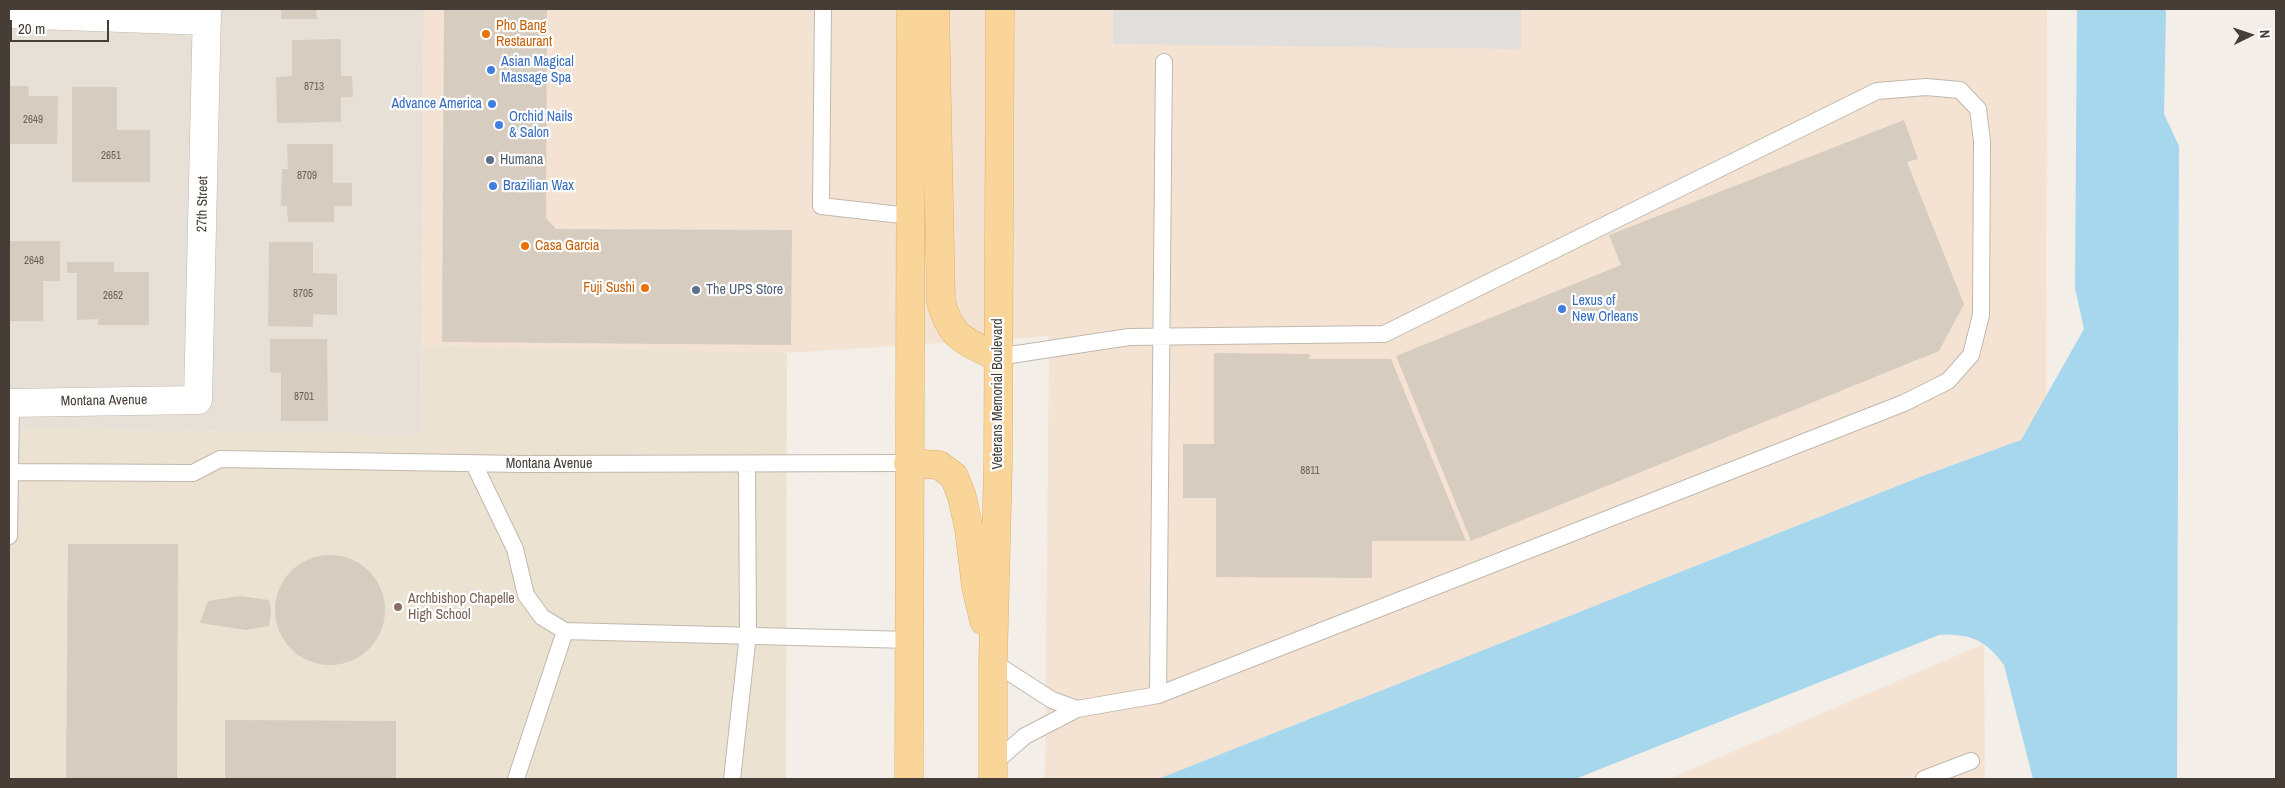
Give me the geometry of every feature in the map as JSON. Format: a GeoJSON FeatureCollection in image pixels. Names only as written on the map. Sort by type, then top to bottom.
{"type":"FeatureCollection","features":[{"type":"Feature","properties":{"kind":"main road"},"geometry":{"type":"LineString","coordinates":[[909,779],[908,463],[911,9]]}},
{"type":"Feature","properties":{"kind":"main road"},"geometry":{"type":"LineString","coordinates":[[935,9],[941,302],[947,323],[958,337],[997,357]]}},
{"type":"Feature","properties":{"kind":"main road","name":"Veterans Memorial Boulevard"},"geometry":{"type":"LineString","coordinates":[[993,771],[998,464],[1000,9]]}},
{"type":"Feature","properties":{"kind":"main road"},"geometry":{"type":"LineString","coordinates":[[908,463],[939,465],[954,476],[962,497],[969,529],[976,587],[994,662]]}},
{"type":"Feature","properties":{"kind":"street"},"geometry":{"type":"LineString","coordinates":[[9,14],[207,15]]}},
{"type":"Feature","properties":{"kind":"street","name":"27th Street"},"geometry":{"type":"LineString","coordinates":[[198,400],[207,15]]}},
{"type":"Feature","properties":{"kind":"street","name":"Montana Avenue"},"geometry":{"type":"LineString","coordinates":[[10,403],[198,400]]}},
{"type":"Feature","properties":{"kind":"lane"},"geometry":{"type":"LineString","coordinates":[[823,9],[821,206],[910,216]]}},
{"type":"Feature","properties":{"kind":"lane"},"geometry":{"type":"LineString","coordinates":[[1158,695],[1164,62]]}},
{"type":"Feature","properties":{"kind":"lane"},"geometry":{"type":"LineString","coordinates":[[993,771],[1026,736],[1077,709],[1158,695],[1904,403],[1948,382],[1971,356],[1981,315],[1982,141],[1978,109],[1960,90],[1926,87],[1877,91],[1384,334],[1129,337],[997,357]]}},
{"type":"Feature","properties":{"kind":"lane"},"geometry":{"type":"LineString","coordinates":[[9,536],[10,403]]}},
{"type":"Feature","properties":{"kind":"lane","name":"Montana Avenue"},"geometry":{"type":"LineString","coordinates":[[10,472],[193,473],[220,459],[474,464],[908,463]]}},
{"type":"Feature","properties":{"kind":"lane"},"geometry":{"type":"LineString","coordinates":[[474,464],[515,549],[526,595],[542,617],[565,631],[748,634],[909,640]]}},
{"type":"Feature","properties":{"kind":"lane"},"geometry":{"type":"LineString","coordinates":[[732,779],[748,634],[747,464]]}},
{"type":"Feature","properties":{"kind":"lane"},"geometry":{"type":"LineString","coordinates":[[516,779],[565,631]]}},
{"type":"Feature","properties":{"kind":"lane"},"geometry":{"type":"LineString","coordinates":[[994,662],[1045,696],[1077,709]]}},
{"type":"Feature","properties":{"kind":"lane"},"geometry":{"type":"LineString","coordinates":[[1924,779],[1971,761]]}},
{"type":"Feature","properties":{"kind":"shaded area"},"geometry":{"type":"Polygon","coordinates":[[[9,9],[424,9],[421,434],[9,429],[9,9]]]}},
{"type":"Feature","properties":{"kind":"shaded area"},"geometry":{"type":"Polygon","coordinates":[[[424,9],[2047,9],[2046,431],[1920,477],[1158,779],[1045,779],[1049,336],[787,353],[422,345],[424,9]]]}},
{"type":"Feature","properties":{"kind":"shaded area"},"geometry":{"type":"Polygon","coordinates":[[[1113,9],[1521,9],[1521,49],[1113,44],[1113,9]]]}},
{"type":"Feature","properties":{"kind":"shaded area","name":"Archbishop Chapelle High School"},"geometry":{"type":"Polygon","coordinates":[[[422,345],[787,353],[786,779],[9,779],[9,429],[421,434],[422,345]]]}},
{"type":"Feature","properties":{"kind":"shaded area"},"geometry":{"type":"Polygon","coordinates":[[[1984,644],[1985,779],[1669,779],[1984,644]]]}},
{"type":"Feature","properties":{"kind":"water"},"geometry":{"type":"Polygon","coordinates":[[[2077,9],[2166,9],[2164,114],[2179,146],[2177,779],[2033,779],[2004,665],[1991,649],[1976,640],[1960,635],[1939,635],[1575,779],[1158,779],[1920,477],[2021,440],[2084,329],[2075,288],[2077,9]]]}},
{"type":"Feature","properties":{"kind":"building"},"geometry":{"type":"Polygon","coordinates":[[[281,9],[316,9],[317,19],[281,19],[281,9]]]}},
{"type":"Feature","properties":{"kind":"building"},"geometry":{"type":"Polygon","coordinates":[[[444,9],[547,9],[546,218],[556,229],[792,230],[791,345],[442,342],[444,9]]]}},
{"type":"Feature","properties":{"kind":"building"},"geometry":{"type":"Polygon","coordinates":[[[341,39],[341,76],[352,76],[353,97],[341,97],[341,122],[277,123],[276,77],[292,76],[292,40],[341,39]]]}},
{"type":"Feature","properties":{"kind":"building"},"geometry":{"type":"Polygon","coordinates":[[[9,86],[28,86],[29,96],[58,96],[57,144],[9,144],[9,86]]]}},
{"type":"Feature","properties":{"kind":"building"},"geometry":{"type":"Polygon","coordinates":[[[72,87],[117,87],[117,130],[150,130],[150,182],[72,182],[72,87]]]}},
{"type":"Feature","properties":{"kind":"building"},"geometry":{"type":"Polygon","coordinates":[[[1904,120],[1918,159],[1907,162],[1964,304],[1939,351],[1471,541],[1396,356],[1621,265],[1609,235],[1904,120]]]}},
{"type":"Feature","properties":{"kind":"building"},"geometry":{"type":"Polygon","coordinates":[[[287,144],[333,144],[333,183],[352,183],[352,206],[334,206],[334,222],[288,222],[287,206],[281,206],[282,169],[288,169],[287,144]]]}},
{"type":"Feature","properties":{"kind":"building"},"geometry":{"type":"Polygon","coordinates":[[[9,241],[60,241],[60,281],[43,281],[43,321],[9,321],[9,241]]]}},
{"type":"Feature","properties":{"kind":"building"},"geometry":{"type":"Polygon","coordinates":[[[269,242],[313,242],[313,273],[337,274],[337,315],[313,314],[313,327],[268,326],[269,242]]]}},
{"type":"Feature","properties":{"kind":"building"},"geometry":{"type":"Polygon","coordinates":[[[67,262],[114,262],[114,272],[149,272],[149,325],[98,325],[98,319],[77,320],[77,273],[67,273],[67,262]]]}},
{"type":"Feature","properties":{"kind":"building"},"geometry":{"type":"Polygon","coordinates":[[[270,339],[327,339],[328,421],[281,421],[281,373],[270,372],[270,339]]]}},
{"type":"Feature","properties":{"kind":"building"},"geometry":{"type":"Polygon","coordinates":[[[1214,353],[1310,354],[1309,359],[1391,359],[1466,541],[1372,541],[1372,578],[1216,577],[1216,498],[1183,498],[1183,444],[1214,444],[1214,353]]]}},
{"type":"Feature","properties":{"kind":"building"},"geometry":{"type":"Polygon","coordinates":[[[68,544],[178,544],[177,779],[66,779],[68,544]]]}},
{"type":"Feature","properties":{"kind":"building"},"geometry":{"type":"Polygon","coordinates":[[[330,555],[351,559],[369,571],[381,589],[385,610],[381,631],[369,649],[351,661],[330,665],[309,661],[291,649],[279,631],[275,610],[279,589],[291,571],[309,559],[330,555]]]}},
{"type":"Feature","properties":{"kind":"building"},"geometry":{"type":"Polygon","coordinates":[[[240,596],[269,600],[271,611],[269,626],[246,630],[200,623],[208,601],[240,596]]]}},
{"type":"Feature","properties":{"kind":"building"},"geometry":{"type":"Polygon","coordinates":[[[225,720],[396,721],[396,779],[225,779],[225,720]]]}},
{"type":"Feature","properties":{"kind":"place","name":"Pho Bang Restaurant"},"geometry":{"type":"Point","coordinates":[486,34]}},
{"type":"Feature","properties":{"kind":"place","name":"Asian Magical Massage Spa"},"geometry":{"type":"Point","coordinates":[491,70]}},
{"type":"Feature","properties":{"kind":"place","name":"Advance America"},"geometry":{"type":"Point","coordinates":[492,104]}},
{"type":"Feature","properties":{"kind":"place","name":"Orchid Nails & Salon"},"geometry":{"type":"Point","coordinates":[499,125]}},
{"type":"Feature","properties":{"kind":"place","name":"Humana"},"geometry":{"type":"Point","coordinates":[490,160]}},
{"type":"Feature","properties":{"kind":"place","name":"Brazilian Wax"},"geometry":{"type":"Point","coordinates":[493,186]}},
{"type":"Feature","properties":{"kind":"place","name":"Casa Garcia"},"geometry":{"type":"Point","coordinates":[525,246]}},
{"type":"Feature","properties":{"kind":"place","name":"Fuji Sushi"},"geometry":{"type":"Point","coordinates":[645,288]}},
{"type":"Feature","properties":{"kind":"place","name":"The UPS Store"},"geometry":{"type":"Point","coordinates":[696,290]}},
{"type":"Feature","properties":{"kind":"place","name":"Lexus of New Orleans"},"geometry":{"type":"Point","coordinates":[1562,309]}},
{"type":"Feature","properties":{"kind":"place","name":"Archbishop Chapelle High School"},"geometry":{"type":"Point","coordinates":[398,607]}}]}
